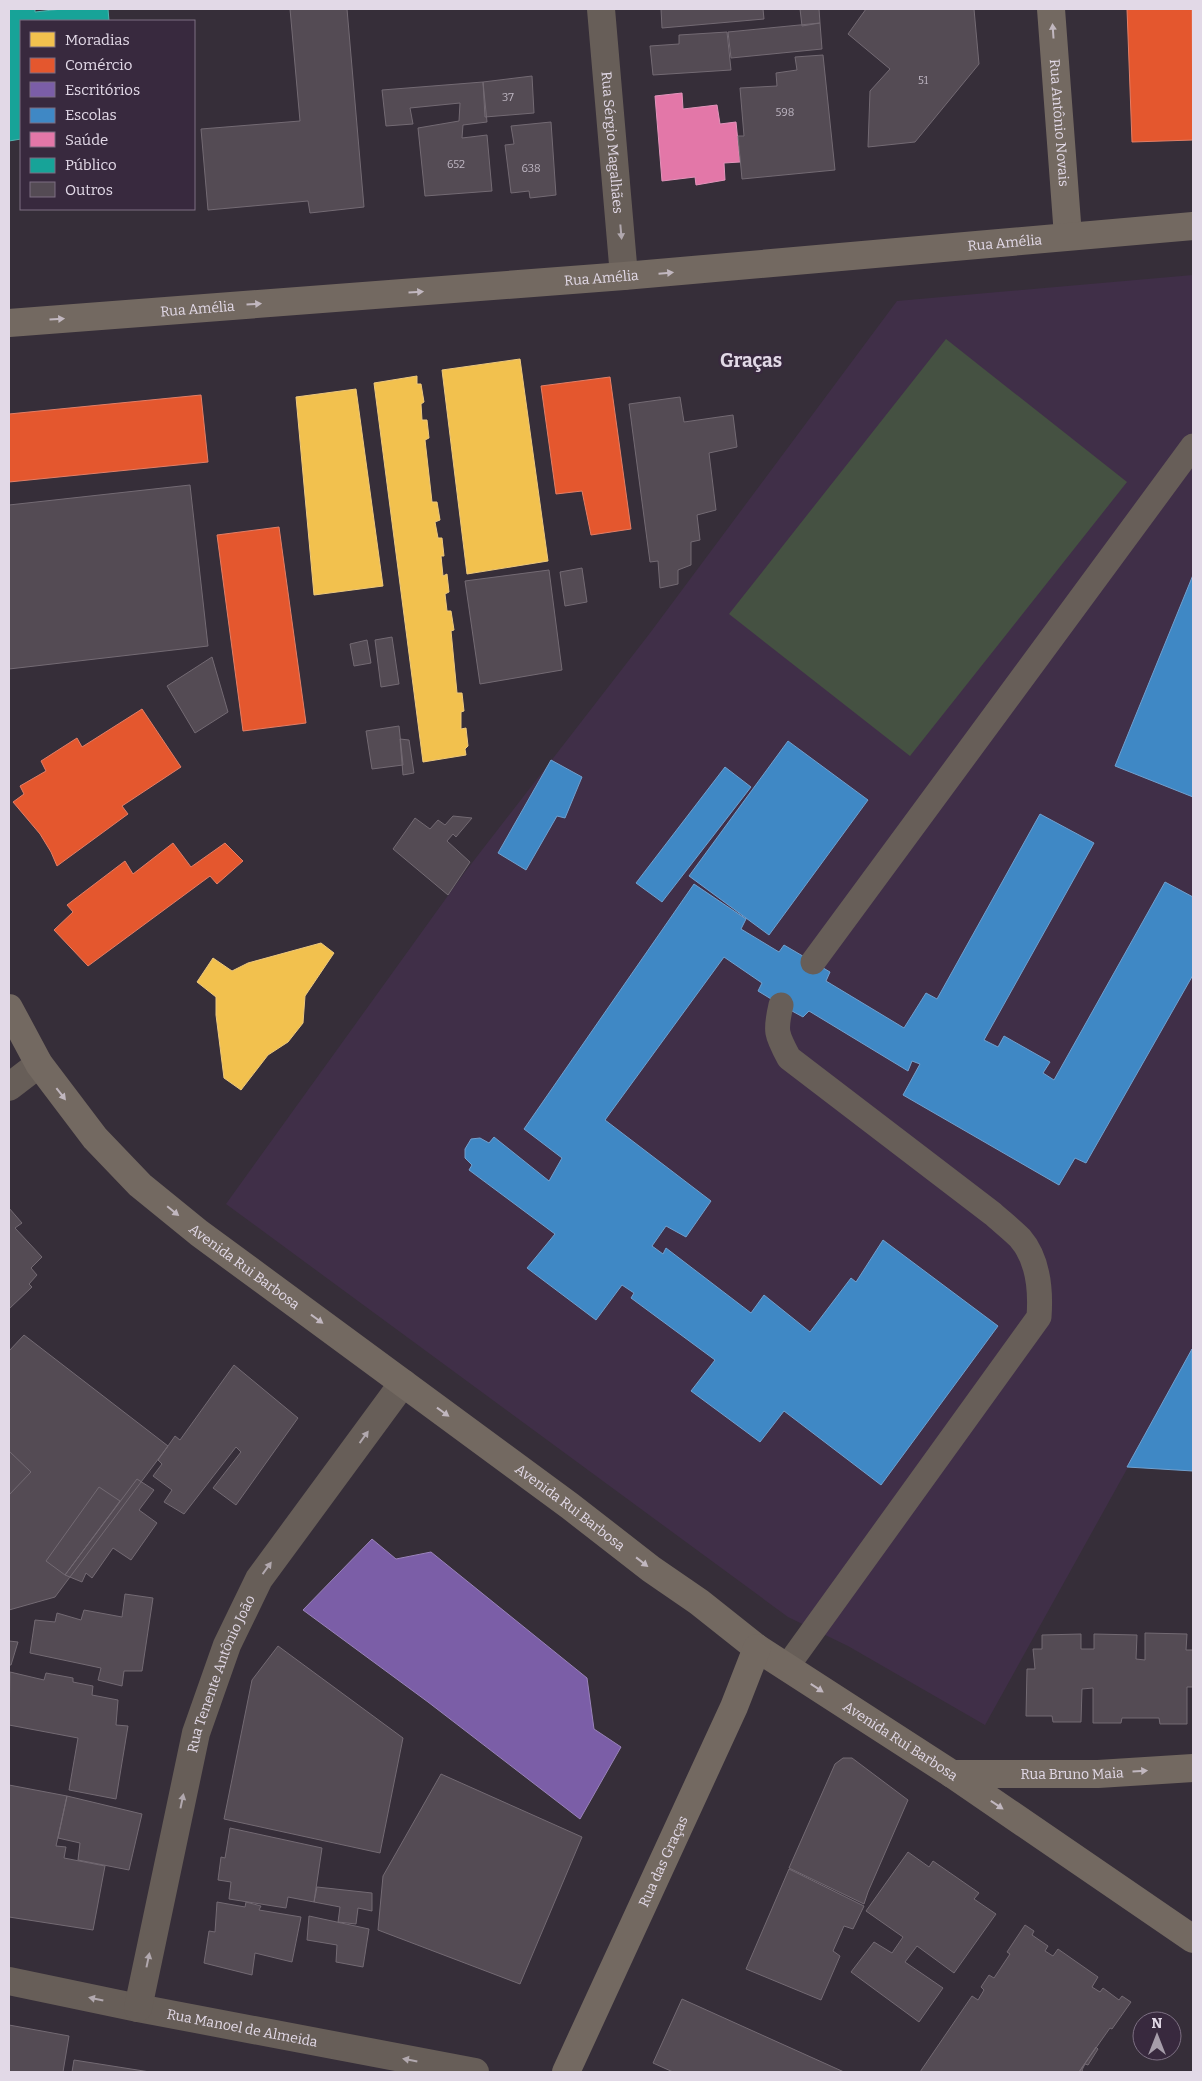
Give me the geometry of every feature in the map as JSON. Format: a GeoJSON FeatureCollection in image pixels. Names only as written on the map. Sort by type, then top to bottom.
{"type":"FeatureCollection","features":[{"type":"Feature","properties":{"kind":"main road","name":"Rua Antônio Novais"},"geometry":{"type":"LineString","coordinates":[[1051,9],[1068,236]]}},
{"type":"Feature","properties":{"kind":"main road","name":"Rua Amélia"},"geometry":{"type":"LineString","coordinates":[[9,323],[624,276],[1193,226]]}},
{"type":"Feature","properties":{"kind":"main road","name":"Avenida Rui Barbosa"},"geometry":{"type":"LineString","coordinates":[[9,1008],[39,1064],[95,1138],[140,1185],[199,1233],[570,1506],[651,1569],[699,1602],[757,1648],[952,1774],[1193,1939]]}},
{"type":"Feature","properties":{"kind":"main road","name":"Rua das Graças"},"geometry":{"type":"LineString","coordinates":[[566,2072],[734,1707],[757,1648]]}},
{"type":"Feature","properties":{"kind":"main road","name":"Rua Bruno Maia"},"geometry":{"type":"LineString","coordinates":[[952,1774],[1098,1774],[1193,1768]]}},
{"type":"Feature","properties":{"kind":"street","name":"Rua Sérgio Magalhães"},"geometry":{"type":"LineString","coordinates":[[601,9],[624,276]]}},
{"type":"Feature","properties":{"kind":"street"},"geometry":{"type":"LineString","coordinates":[[9,1088],[39,1064]]}},
{"type":"Feature","properties":{"kind":"street","name":"Rua Tenente Antônio João"},"geometry":{"type":"LineString","coordinates":[[138,2008],[196,1733],[227,1645],[259,1579],[403,1383]]}},
{"type":"Feature","properties":{"kind":"street","name":"Rua Manoel de Almeida"},"geometry":{"type":"LineString","coordinates":[[9,1981],[138,2008],[476,2072]]}},
{"type":"Feature","properties":{"kind":"lane"},"geometry":{"type":"LineString","coordinates":[[813,962],[1193,446]]}},
{"type":"Feature","properties":{"kind":"lane"},"geometry":{"type":"LineString","coordinates":[[781,1005],[776,1028],[780,1042],[789,1058],[985,1208],[1021,1239],[1034,1264],[1041,1292],[1038,1317],[786,1668]]}},
{"type":"Feature","properties":{"kind":"shaded area"},"geometry":{"type":"Polygon","coordinates":[[[1193,275],[1193,1350],[985,1725],[848,1646],[788,1617],[226,1204],[465,872],[650,633],[897,301],[1193,275]]]}},
{"type":"Feature","properties":{"kind":"green space"},"geometry":{"type":"Polygon","coordinates":[[[946,339],[1127,482],[910,756],[729,614],[946,339]]]}},
{"type":"Feature","properties":{"kind":"building: Moradias"},"geometry":{"type":"Polygon","coordinates":[[[520,359],[548,561],[467,574],[442,370],[520,359]]]}},
{"type":"Feature","properties":{"kind":"building: Moradias"},"geometry":{"type":"Polygon","coordinates":[[[417,376],[417,384],[421,384],[424,402],[421,404],[422,420],[427,420],[429,438],[425,440],[432,502],[437,502],[440,520],[435,522],[438,538],[442,538],[444,556],[441,556],[443,576],[447,574],[449,592],[445,594],[447,611],[451,611],[454,630],[451,631],[457,693],[462,693],[464,711],[461,712],[461,729],[466,728],[468,746],[465,749],[466,755],[423,762],[374,383],[417,376]]]}},
{"type":"Feature","properties":{"kind":"building: Moradias"},"geometry":{"type":"Polygon","coordinates":[[[356,389],[383,586],[314,595],[296,397],[356,389]]]}},
{"type":"Feature","properties":{"kind":"building: Moradias"},"geometry":{"type":"Polygon","coordinates":[[[321,943],[334,953],[305,996],[303,1023],[288,1042],[268,1055],[241,1090],[224,1078],[216,1015],[216,997],[197,982],[213,958],[232,971],[248,963],[321,943]]]}},
{"type":"Feature","properties":{"kind":"building: Comércio"},"geometry":{"type":"Polygon","coordinates":[[[1127,9],[1192,9],[1193,140],[1132,142],[1127,9]]]}},
{"type":"Feature","properties":{"kind":"building: Comércio"},"geometry":{"type":"Polygon","coordinates":[[[610,377],[631,529],[591,535],[582,491],[556,494],[541,386],[610,377]]]}},
{"type":"Feature","properties":{"kind":"building: Comércio"},"geometry":{"type":"Polygon","coordinates":[[[201,395],[208,462],[9,482],[9,414],[201,395]]]}},
{"type":"Feature","properties":{"kind":"building: Comércio"},"geometry":{"type":"Polygon","coordinates":[[[279,527],[306,723],[243,731],[217,535],[279,527]]]}},
{"type":"Feature","properties":{"kind":"building: Comércio"},"geometry":{"type":"Polygon","coordinates":[[[142,709],[181,767],[122,806],[128,814],[57,866],[40,834],[13,802],[24,794],[20,786],[46,771],[41,761],[77,738],[82,747],[142,709]]]}},
{"type":"Feature","properties":{"kind":"building: Comércio"},"geometry":{"type":"Polygon","coordinates":[[[173,843],[191,867],[225,843],[243,861],[217,884],[210,876],[88,966],[54,930],[73,912],[67,905],[125,861],[133,874],[173,843]]]}},
{"type":"Feature","properties":{"kind":"building: Escritórios"},"geometry":{"type":"Polygon","coordinates":[[[372,1539],[396,1559],[431,1552],[587,1678],[594,1729],[621,1747],[580,1819],[428,1702],[303,1610],[372,1539]]]}},
{"type":"Feature","properties":{"kind":"building: Escolas"},"geometry":{"type":"Polygon","coordinates":[[[1193,575],[1193,797],[1115,766],[1193,575]]]}},
{"type":"Feature","properties":{"kind":"building: Escolas"},"geometry":{"type":"Polygon","coordinates":[[[788,741],[868,800],[769,935],[689,876],[788,741]]]}},
{"type":"Feature","properties":{"kind":"building: Escolas"},"geometry":{"type":"Polygon","coordinates":[[[551,760],[582,777],[565,818],[557,816],[526,870],[498,853],[551,760]]]}},
{"type":"Feature","properties":{"kind":"building: Escolas"},"geometry":{"type":"Polygon","coordinates":[[[725,767],[751,787],[662,902],[636,883],[725,767]]]}},
{"type":"Feature","properties":{"kind":"building: Escolas"},"geometry":{"type":"Polygon","coordinates":[[[1040,814],[1094,843],[984,1040],[998,1047],[1004,1036],[1050,1062],[1043,1073],[1054,1080],[1165,882],[1193,897],[1193,975],[1086,1163],[1075,1158],[1059,1185],[903,1095],[920,1064],[912,1061],[908,1071],[809,1011],[803,1017],[781,1005],[758,991],[762,983],[724,957],[605,1120],[711,1201],[686,1237],[666,1226],[652,1246],[663,1254],[666,1248],[751,1313],[764,1295],[810,1332],[851,1278],[856,1282],[883,1240],[998,1326],[881,1485],[784,1411],[760,1442],[691,1391],[715,1360],[631,1298],[634,1293],[622,1285],[596,1320],[527,1268],[555,1234],[469,1170],[472,1165],[465,1158],[465,1149],[471,1139],[480,1138],[489,1143],[494,1137],[549,1181],[562,1158],[524,1129],[694,884],[746,919],[741,929],[779,952],[784,945],[830,972],[826,981],[904,1028],[926,993],[937,999],[1040,814]]]}},
{"type":"Feature","properties":{"kind":"building: Escolas"},"geometry":{"type":"Polygon","coordinates":[[[1192,1349],[1193,1471],[1127,1467],[1192,1349]]]}},
{"type":"Feature","properties":{"kind":"building: Saúde"},"geometry":{"type":"Polygon","coordinates":[[[682,93],[683,109],[717,105],[720,124],[736,122],[740,162],[724,163],[725,180],[696,185],[695,177],[662,181],[655,96],[682,93]]]}},
{"type":"Feature","properties":{"kind":"building: Público"},"geometry":{"type":"Polygon","coordinates":[[[9,9],[35,9],[35,12],[62,9],[108,9],[109,20],[20,20],[20,139],[9,141],[9,9]]]}},
{"type":"Feature","properties":{"kind":"building: Outros"},"geometry":{"type":"Polygon","coordinates":[[[290,9],[347,9],[364,207],[310,213],[308,201],[208,210],[201,129],[300,121],[290,9]]]}},
{"type":"Feature","properties":{"kind":"building: Outros"},"geometry":{"type":"Polygon","coordinates":[[[661,9],[763,9],[764,19],[662,28],[661,9]]]}},
{"type":"Feature","properties":{"kind":"building: Outros"},"geometry":{"type":"Polygon","coordinates":[[[800,9],[819,9],[820,23],[802,26],[800,9]]]}},
{"type":"Feature","properties":{"kind":"building: Outros"},"geometry":{"type":"Polygon","coordinates":[[[866,9],[974,9],[979,64],[915,142],[868,147],[870,91],[890,69],[848,34],[866,9]]]}},
{"type":"Feature","properties":{"kind":"building: Outros"},"geometry":{"type":"Polygon","coordinates":[[[820,23],[822,49],[731,58],[728,32],[820,23]]]}},
{"type":"Feature","properties":{"kind":"building: Outros"},"geometry":{"type":"Polygon","coordinates":[[[727,32],[731,70],[653,75],[650,46],[679,44],[679,35],[727,32]]]}},
{"type":"Feature","properties":{"kind":"building: Outros"},"geometry":{"type":"Polygon","coordinates":[[[823,55],[835,170],[742,179],[738,136],[744,136],[740,88],[777,86],[776,73],[797,70],[795,57],[823,55]]]}},
{"type":"Feature","properties":{"kind":"building: Outros"},"geometry":{"type":"Polygon","coordinates":[[[532,76],[534,113],[485,117],[483,82],[532,76]]]}},
{"type":"Feature","properties":{"kind":"building: Outros"},"geometry":{"type":"Polygon","coordinates":[[[483,82],[487,122],[463,125],[462,138],[487,135],[492,191],[425,196],[418,128],[459,121],[460,103],[410,108],[413,124],[386,126],[382,90],[483,82]]]}},
{"type":"Feature","properties":{"kind":"building: Outros"},"geometry":{"type":"Polygon","coordinates":[[[551,122],[556,195],[530,198],[529,191],[511,193],[505,145],[514,144],[511,126],[551,122]]]}},
{"type":"Feature","properties":{"kind":"building: Outros"},"geometry":{"type":"Polygon","coordinates":[[[680,397],[684,422],[733,415],[737,447],[709,453],[716,510],[697,515],[700,540],[691,542],[691,565],[678,570],[678,584],[660,588],[658,561],[650,562],[629,404],[680,397]]]}},
{"type":"Feature","properties":{"kind":"building: Outros"},"geometry":{"type":"Polygon","coordinates":[[[190,485],[208,646],[9,669],[9,505],[190,485]]]}},
{"type":"Feature","properties":{"kind":"building: Outros"},"geometry":{"type":"Polygon","coordinates":[[[582,568],[587,602],[565,606],[560,572],[582,568]]]}},
{"type":"Feature","properties":{"kind":"building: Outros"},"geometry":{"type":"Polygon","coordinates":[[[549,570],[562,670],[480,684],[465,581],[549,570]]]}},
{"type":"Feature","properties":{"kind":"building: Outros"},"geometry":{"type":"Polygon","coordinates":[[[392,637],[399,684],[381,687],[375,640],[392,637]]]}},
{"type":"Feature","properties":{"kind":"building: Outros"},"geometry":{"type":"Polygon","coordinates":[[[367,640],[371,663],[354,666],[350,644],[367,640]]]}},
{"type":"Feature","properties":{"kind":"building: Outros"},"geometry":{"type":"Polygon","coordinates":[[[212,657],[228,712],[195,733],[167,686],[212,657]]]}},
{"type":"Feature","properties":{"kind":"building: Outros"},"geometry":{"type":"Polygon","coordinates":[[[399,726],[403,765],[372,769],[366,731],[399,726]]]}},
{"type":"Feature","properties":{"kind":"building: Outros"},"geometry":{"type":"Polygon","coordinates":[[[400,739],[409,740],[414,773],[403,775],[400,739]]]}},
{"type":"Feature","properties":{"kind":"building: Outros"},"geometry":{"type":"Polygon","coordinates":[[[453,816],[472,818],[456,837],[453,834],[447,841],[470,862],[448,895],[393,849],[415,818],[430,829],[438,820],[445,825],[453,816]]]}},
{"type":"Feature","properties":{"kind":"building: Outros"},"geometry":{"type":"Polygon","coordinates":[[[9,1208],[22,1223],[15,1228],[42,1257],[31,1268],[37,1275],[29,1284],[32,1287],[9,1309],[9,1208]]]}},
{"type":"Feature","properties":{"kind":"building: Outros"},"geometry":{"type":"Polygon","coordinates":[[[24,1335],[168,1446],[55,1597],[9,1610],[9,1351],[24,1335]]]}},
{"type":"Feature","properties":{"kind":"building: Outros"},"geometry":{"type":"Polygon","coordinates":[[[234,1365],[298,1418],[236,1505],[213,1488],[241,1452],[236,1447],[184,1514],[164,1502],[172,1490],[153,1476],[162,1464],[158,1460],[175,1436],[180,1440],[234,1365]]]}},
{"type":"Feature","properties":{"kind":"building: Outros"},"geometry":{"type":"Polygon","coordinates":[[[9,1451],[31,1472],[9,1495],[9,1451]]]}},
{"type":"Feature","properties":{"kind":"building: Outros"},"geometry":{"type":"Polygon","coordinates":[[[137,1479],[154,1490],[139,1510],[157,1523],[131,1560],[113,1548],[92,1578],[86,1573],[82,1582],[65,1575],[137,1479]]]}},
{"type":"Feature","properties":{"kind":"building: Outros"},"geometry":{"type":"Polygon","coordinates":[[[99,1487],[120,1501],[65,1575],[46,1561],[99,1487]]]}},
{"type":"Feature","properties":{"kind":"building: Outros"},"geometry":{"type":"Polygon","coordinates":[[[125,1594],[153,1598],[142,1671],[124,1671],[122,1686],[98,1680],[101,1668],[30,1653],[35,1620],[55,1622],[57,1613],[81,1620],[84,1610],[122,1617],[125,1594]]]}},
{"type":"Feature","properties":{"kind":"building: Outros"},"geometry":{"type":"Polygon","coordinates":[[[1145,1633],[1187,1634],[1186,1650],[1193,1650],[1193,1687],[1187,1687],[1187,1724],[1160,1724],[1159,1718],[1122,1718],[1121,1723],[1093,1723],[1093,1688],[1082,1689],[1081,1722],[1053,1722],[1052,1716],[1026,1716],[1027,1669],[1035,1669],[1033,1649],[1042,1649],[1042,1635],[1081,1634],[1081,1649],[1094,1649],[1094,1634],[1137,1635],[1136,1659],[1145,1660],[1145,1633]]]}},
{"type":"Feature","properties":{"kind":"building: Outros"},"geometry":{"type":"Polygon","coordinates":[[[9,1641],[18,1642],[11,1665],[9,1665],[9,1641]]]}},
{"type":"Feature","properties":{"kind":"building: Outros"},"geometry":{"type":"Polygon","coordinates":[[[278,1646],[403,1738],[380,1853],[224,1819],[252,1680],[278,1646]]]}},
{"type":"Feature","properties":{"kind":"building: Outros"},"geometry":{"type":"Polygon","coordinates":[[[10,1672],[44,1680],[46,1673],[73,1678],[73,1682],[93,1686],[92,1695],[118,1700],[116,1725],[128,1726],[116,1799],[69,1790],[78,1738],[9,1725],[10,1672]]]}},
{"type":"Feature","properties":{"kind":"building: Outros"},"geometry":{"type":"Polygon","coordinates":[[[843,1758],[852,1758],[908,1800],[864,1904],[789,1868],[835,1764],[843,1758]]]}},
{"type":"Feature","properties":{"kind":"building: Outros"},"geometry":{"type":"Polygon","coordinates":[[[441,1774],[582,1837],[520,1984],[378,1930],[383,1876],[441,1774]]]}},
{"type":"Feature","properties":{"kind":"building: Outros"},"geometry":{"type":"Polygon","coordinates":[[[9,1785],[67,1796],[56,1846],[66,1847],[64,1858],[105,1866],[93,1930],[9,1917],[9,1785]]]}},
{"type":"Feature","properties":{"kind":"building: Outros"},"geometry":{"type":"Polygon","coordinates":[[[67,1796],[142,1814],[129,1870],[78,1860],[80,1843],[58,1838],[67,1796]]]}},
{"type":"Feature","properties":{"kind":"building: Outros"},"geometry":{"type":"Polygon","coordinates":[[[230,1828],[322,1848],[314,1902],[288,1897],[286,1908],[229,1899],[231,1882],[218,1880],[221,1857],[225,1858],[230,1828]]]}},
{"type":"Feature","properties":{"kind":"building: Outros"},"geometry":{"type":"Polygon","coordinates":[[[908,1852],[929,1867],[933,1861],[979,1893],[974,1899],[996,1914],[954,1973],[917,1946],[905,1962],[943,1988],[919,2022],[851,1972],[874,1942],[892,1953],[903,1937],[866,1911],[908,1852]]]}},
{"type":"Feature","properties":{"kind":"building: Outros"},"geometry":{"type":"Polygon","coordinates":[[[789,1869],[864,1906],[853,1929],[844,1926],[833,1951],[840,1956],[821,2000],[746,1969],[789,1869]]]}},
{"type":"Feature","properties":{"kind":"building: Outros"},"geometry":{"type":"Polygon","coordinates":[[[317,1887],[372,1893],[372,1911],[358,1908],[356,1924],[338,1922],[340,1907],[314,1902],[317,1887]]]}},
{"type":"Feature","properties":{"kind":"building: Outros"},"geometry":{"type":"Polygon","coordinates":[[[217,1902],[245,1907],[246,1902],[261,1906],[259,1910],[301,1917],[292,1962],[255,1953],[252,1975],[204,1963],[209,1931],[215,1932],[217,1902]]]}},
{"type":"Feature","properties":{"kind":"building: Outros"},"geometry":{"type":"Polygon","coordinates":[[[309,1916],[369,1929],[363,1967],[336,1962],[337,1945],[307,1940],[309,1916]]]}},
{"type":"Feature","properties":{"kind":"building: Outros"},"geometry":{"type":"Polygon","coordinates":[[[1025,1925],[1034,1931],[1032,1935],[1048,1946],[1045,1951],[1053,1956],[1058,1949],[1098,1977],[1092,1987],[1100,1992],[1103,1988],[1119,2000],[1122,1996],[1131,2002],[1112,2029],[1110,2028],[1079,2072],[920,2072],[972,1996],[978,2000],[984,1990],[981,1987],[989,1975],[994,1978],[1010,1954],[1007,1952],[1025,1925]]]}},
{"type":"Feature","properties":{"kind":"building: Outros"},"geometry":{"type":"Polygon","coordinates":[[[682,1999],[844,2072],[673,2072],[653,2063],[682,1999]]]}},
{"type":"Feature","properties":{"kind":"building: Outros"},"geometry":{"type":"Polygon","coordinates":[[[9,2025],[69,2036],[63,2072],[9,2072],[9,2025]]]}},
{"type":"Feature","properties":{"kind":"building: Outros"},"geometry":{"type":"Polygon","coordinates":[[[1096,2047],[1098,2049],[1088,2065],[1085,2064],[1083,2072],[1079,2072],[1096,2047]]]}},
{"type":"Feature","properties":{"kind":"building: Outros"},"geometry":{"type":"Polygon","coordinates":[[[74,2060],[150,2072],[72,2072],[74,2060]]]}},
{"type":"Feature","properties":{"kind":"district","name":"Graças"},"geometry":{"type":"Point","coordinates":[751,360]}}]}
